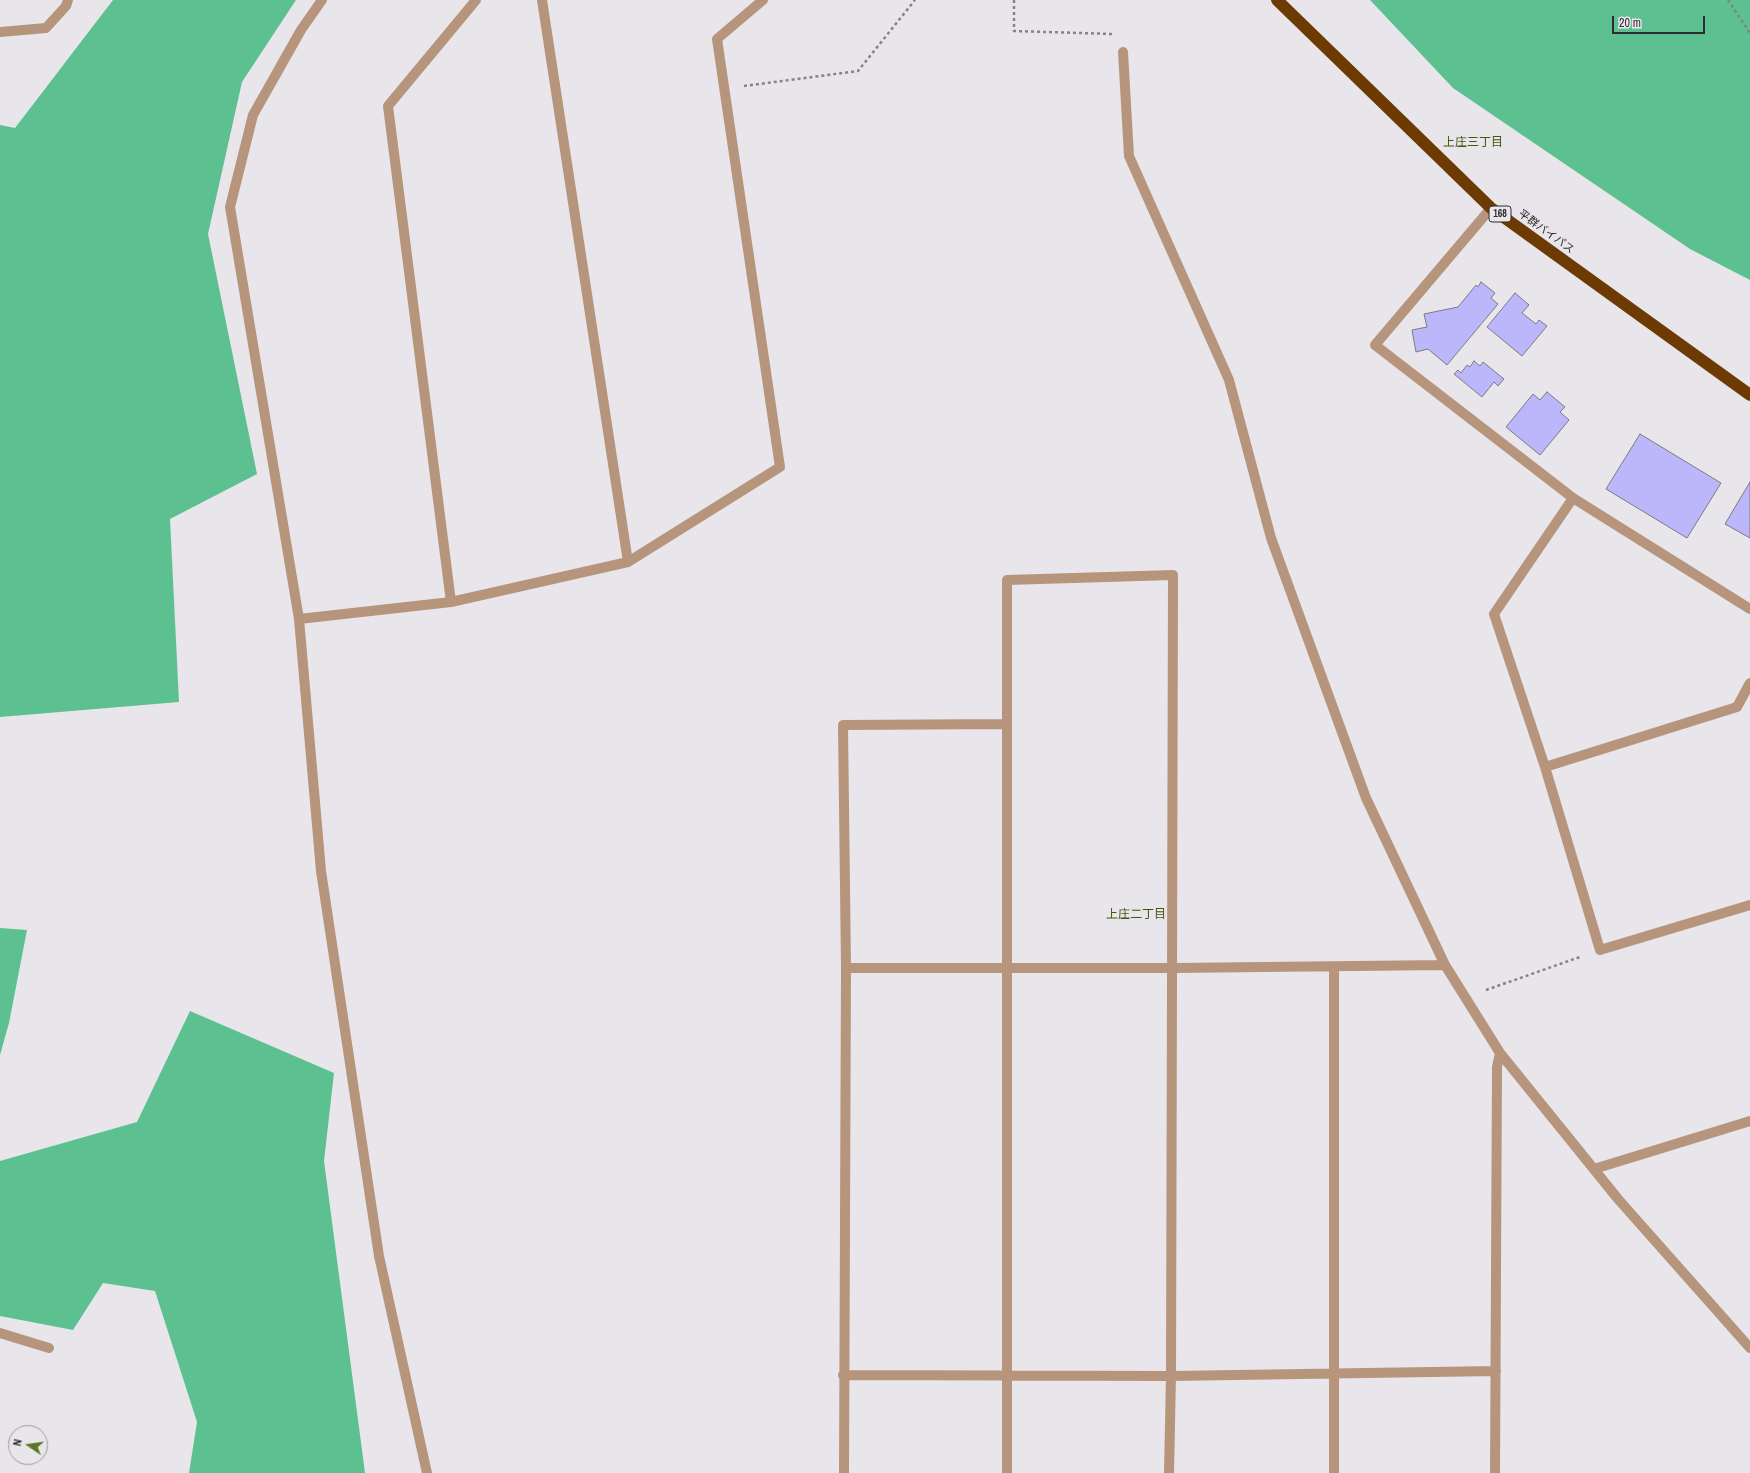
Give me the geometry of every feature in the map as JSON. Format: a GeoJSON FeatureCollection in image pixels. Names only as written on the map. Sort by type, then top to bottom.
{"type":"FeatureCollection","features":[{"type":"Feature","properties":{"kind":"highway","name":"平群バイパス"},"geometry":{"type":"LineString","coordinates":[[1277,0],[1491,208],[1750,395]]}},
{"type":"Feature","properties":{"kind":"street"},"geometry":{"type":"LineString","coordinates":[[0,32],[46,28],[66,6],[68,0]]}},
{"type":"Feature","properties":{"kind":"street"},"geometry":{"type":"LineString","coordinates":[[322,0],[301,30],[253,115],[230,207],[299,619],[321,872],[379,1256],[427,1473]]}},
{"type":"Feature","properties":{"kind":"street"},"geometry":{"type":"LineString","coordinates":[[451,602],[388,106],[476,0]]}},
{"type":"Feature","properties":{"kind":"street"},"geometry":{"type":"LineString","coordinates":[[542,0],[628,562]]}},
{"type":"Feature","properties":{"kind":"street"},"geometry":{"type":"LineString","coordinates":[[299,619],[451,602],[628,562],[780,466],[717,39],[762,0]]}},
{"type":"Feature","properties":{"kind":"street"},"geometry":{"type":"LineString","coordinates":[[1123,52],[1129,156],[1229,380],[1271,538],[1366,798],[1445,965],[1500,1053],[1618,1199],[1750,1348]]}},
{"type":"Feature","properties":{"kind":"street"},"geometry":{"type":"LineString","coordinates":[[1491,208],[1375,345],[1573,498],[1750,608]]}},
{"type":"Feature","properties":{"kind":"street"},"geometry":{"type":"LineString","coordinates":[[1573,498],[1494,614],[1545,767],[1600,950],[1750,905]]}},
{"type":"Feature","properties":{"kind":"street"},"geometry":{"type":"LineString","coordinates":[[1007,1473],[1007,580],[1173,575],[1173,968],[1171,1376],[1169,1473]]}},
{"type":"Feature","properties":{"kind":"street"},"geometry":{"type":"LineString","coordinates":[[1545,767],[1737,707],[1750,683]]}},
{"type":"Feature","properties":{"kind":"street"},"geometry":{"type":"LineString","coordinates":[[844,1473],[843,1375],[846,968],[843,725],[1007,724]]}},
{"type":"Feature","properties":{"kind":"street"},"geometry":{"type":"LineString","coordinates":[[846,968],[1173,968],[1445,965]]}},
{"type":"Feature","properties":{"kind":"street"},"geometry":{"type":"LineString","coordinates":[[1334,966],[1334,1473]]}},
{"type":"Feature","properties":{"kind":"street"},"geometry":{"type":"LineString","coordinates":[[1495,1473],[1497,1067],[1500,1053]]}},
{"type":"Feature","properties":{"kind":"street"},"geometry":{"type":"LineString","coordinates":[[1594,1169],[1750,1121]]}},
{"type":"Feature","properties":{"kind":"street"},"geometry":{"type":"LineString","coordinates":[[1739,1336],[1750,1332]]}},
{"type":"Feature","properties":{"kind":"street"},"geometry":{"type":"LineString","coordinates":[[0,1333],[49,1348]]}},
{"type":"Feature","properties":{"kind":"street"},"geometry":{"type":"LineString","coordinates":[[843,1375],[1171,1376],[1496,1372]]}},
{"type":"Feature","properties":{"kind":"path"},"geometry":{"type":"LineString","coordinates":[[724,89],[858,71],[915,0]]}},
{"type":"Feature","properties":{"kind":"path"},"geometry":{"type":"LineString","coordinates":[[1014,0],[1014,31],[1122,34],[1123,52]]}},
{"type":"Feature","properties":{"kind":"path"},"geometry":{"type":"LineString","coordinates":[[1728,0],[1750,33]]}},
{"type":"Feature","properties":{"kind":"path"},"geometry":{"type":"LineString","coordinates":[[1465,997],[1600,950]]}},
{"type":"Feature","properties":{"kind":"green space"},"geometry":{"type":"Polygon","coordinates":[[[113,0],[296,0],[242,82],[208,234],[257,474],[170,519],[179,702],[0,717],[0,125],[15,128],[113,0]]]}},
{"type":"Feature","properties":{"kind":"green space"},"geometry":{"type":"Polygon","coordinates":[[[1370,0],[1750,0],[1750,280],[1690,249],[1453,88],[1370,0]]]}},
{"type":"Feature","properties":{"kind":"green space"},"geometry":{"type":"Polygon","coordinates":[[[0,928],[27,930],[9,1023],[0,1055],[0,928]]]}},
{"type":"Feature","properties":{"kind":"green space"},"geometry":{"type":"Polygon","coordinates":[[[190,1011],[334,1073],[324,1161],[365,1473],[189,1473],[197,1422],[155,1291],[103,1283],[73,1330],[0,1316],[0,1161],[137,1122],[190,1011]]]}},
{"type":"Feature","properties":{"kind":"building"},"geometry":{"type":"Polygon","coordinates":[[[1481,282],[1495,293],[1491,298],[1498,304],[1447,365],[1428,349],[1416,352],[1412,330],[1427,327],[1424,314],[1458,307],[1476,285],[1478,287],[1481,282]]]}},
{"type":"Feature","properties":{"kind":"building"},"geometry":{"type":"Polygon","coordinates":[[[1515,293],[1529,305],[1522,313],[1536,324],[1539,320],[1547,326],[1522,356],[1487,327],[1515,293]]]}},
{"type":"Feature","properties":{"kind":"building"},"geometry":{"type":"Polygon","coordinates":[[[1474,361],[1480,366],[1483,362],[1504,379],[1498,386],[1494,382],[1482,397],[1454,374],[1458,370],[1461,373],[1467,365],[1470,367],[1474,361]]]}},
{"type":"Feature","properties":{"kind":"building"},"geometry":{"type":"Polygon","coordinates":[[[1547,392],[1565,407],[1560,412],[1569,420],[1540,455],[1506,427],[1533,394],[1540,400],[1547,392]]]}},
{"type":"Feature","properties":{"kind":"building"},"geometry":{"type":"Polygon","coordinates":[[[1640,434],[1721,483],[1687,538],[1606,489],[1640,434]]]}},
{"type":"Feature","properties":{"kind":"building"},"geometry":{"type":"Polygon","coordinates":[[[1750,482],[1750,538],[1725,524],[1750,482]]]}},
{"type":"Feature","properties":{"kind":"district","name":"上庄三丁目"},"geometry":{"type":"Point","coordinates":[1473,143]}},
{"type":"Feature","properties":{"kind":"district","name":"上庄二丁目"},"geometry":{"type":"Point","coordinates":[1136,915]}}]}
